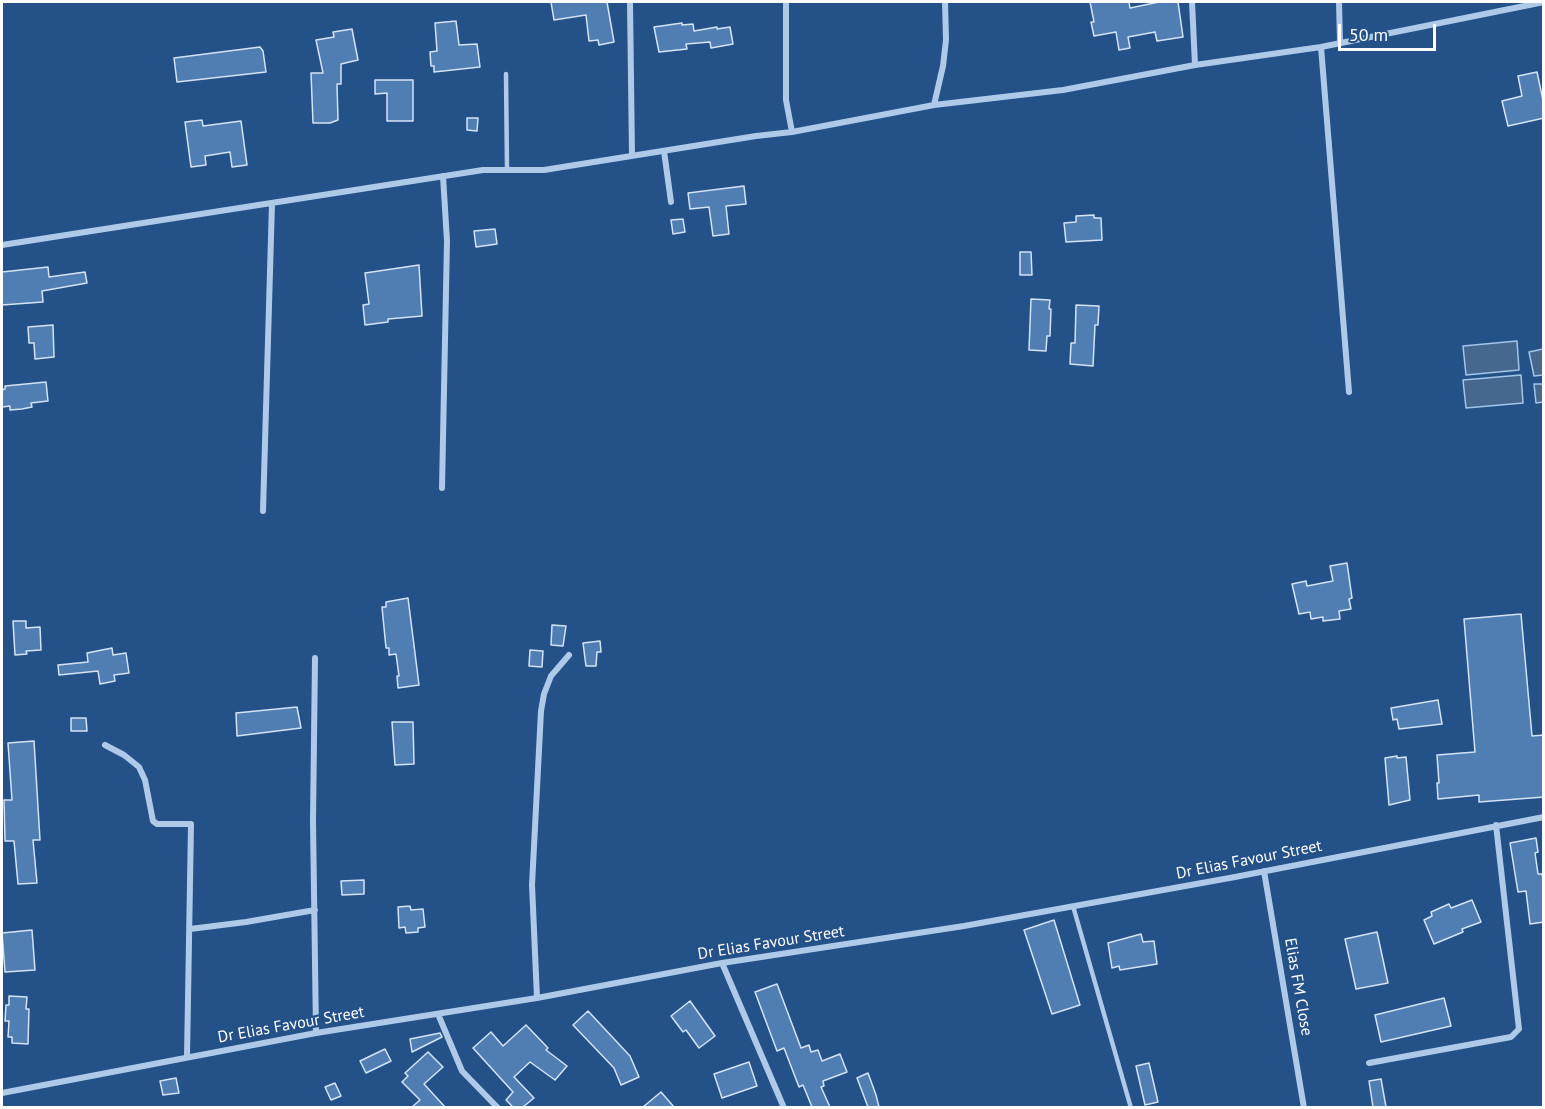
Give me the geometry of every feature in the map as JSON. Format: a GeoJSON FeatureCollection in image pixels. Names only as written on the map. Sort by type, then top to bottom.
{"type":"FeatureCollection","features":[{"type":"Feature","properties":{"kind":"street"},"geometry":{"type":"LineString","coordinates":[[630,2],[632,156]]}},
{"type":"Feature","properties":{"kind":"street"},"geometry":{"type":"LineString","coordinates":[[786,2],[784,68],[786,100],[792,132]]}},
{"type":"Feature","properties":{"kind":"street"},"geometry":{"type":"LineString","coordinates":[[934,105],[946,40],[945,2]]}},
{"type":"Feature","properties":{"kind":"street"},"geometry":{"type":"LineString","coordinates":[[1192,2],[1195,65]]}},
{"type":"Feature","properties":{"kind":"street"},"geometry":{"type":"LineString","coordinates":[[1339,2],[1340,42]]}},
{"type":"Feature","properties":{"kind":"street"},"geometry":{"type":"LineString","coordinates":[[2,245],[483,170],[544,170],[792,132],[934,105],[1063,90],[1195,65],[1321,47],[1544,2]]}},
{"type":"Feature","properties":{"kind":"street"},"geometry":{"type":"LineString","coordinates":[[1321,47],[1349,392]]}},
{"type":"Feature","properties":{"kind":"street"},"geometry":{"type":"LineString","coordinates":[[664,151],[671,202]]}},
{"type":"Feature","properties":{"kind":"street"},"geometry":{"type":"LineString","coordinates":[[442,488],[447,242],[443,176]]}},
{"type":"Feature","properties":{"kind":"street"},"geometry":{"type":"LineString","coordinates":[[263,511],[272,203]]}},
{"type":"Feature","properties":{"kind":"street"},"geometry":{"type":"LineString","coordinates":[[537,998],[532,885],[541,711],[551,676],[569,655]]}},
{"type":"Feature","properties":{"kind":"street"},"geometry":{"type":"LineString","coordinates":[[315,658],[313,821],[316,1033]]}},
{"type":"Feature","properties":{"kind":"street"},"geometry":{"type":"LineString","coordinates":[[105,745],[124,755],[139,767],[145,780],[153,821],[158,824],[191,824],[187,1057]]}},
{"type":"Feature","properties":{"kind":"street","name":"Dr Elias Favour Street"},"geometry":{"type":"LineString","coordinates":[[2,1093],[316,1033],[537,998],[722,963],[926,932],[1073,906],[1544,817]]}},
{"type":"Feature","properties":{"kind":"street"},"geometry":{"type":"LineString","coordinates":[[1369,1063],[1511,1036],[1520,1029],[1496,825]]}},
{"type":"Feature","properties":{"kind":"street","name":"Elias FM Close"},"geometry":{"type":"LineString","coordinates":[[1264,871],[1304,1107]]}},
{"type":"Feature","properties":{"kind":"street"},"geometry":{"type":"LineString","coordinates":[[190,929],[315,910]]}},
{"type":"Feature","properties":{"kind":"street"},"geometry":{"type":"LineString","coordinates":[[722,963],[784,1107]]}},
{"type":"Feature","properties":{"kind":"street"},"geometry":{"type":"LineString","coordinates":[[438,1014],[462,1071],[498,1107]]}},
{"type":"Feature","properties":{"kind":"lane"},"geometry":{"type":"LineString","coordinates":[[506,74],[507,169]]}},
{"type":"Feature","properties":{"kind":"lane"},"geometry":{"type":"LineString","coordinates":[[1073,906],[1131,1107]]}},
{"type":"Feature","properties":{"kind":"water"},"geometry":{"type":"Polygon","coordinates":[[[1517,341],[1519,370],[1466,375],[1463,346],[1517,341]]]}},
{"type":"Feature","properties":{"kind":"water"},"geometry":{"type":"Polygon","coordinates":[[[1543,349],[1543,375],[1534,376],[1529,352],[1543,349]]]}},
{"type":"Feature","properties":{"kind":"water"},"geometry":{"type":"Polygon","coordinates":[[[1521,375],[1523,403],[1466,408],[1463,380],[1521,375]]]}},
{"type":"Feature","properties":{"kind":"water"},"geometry":{"type":"Polygon","coordinates":[[[1534,384],[1543,384],[1543,402],[1536,403],[1534,384]]]}},
{"type":"Feature","properties":{"kind":"building"},"geometry":{"type":"Polygon","coordinates":[[[551,2],[607,2],[614,42],[599,45],[598,40],[589,41],[586,15],[554,20],[551,2]]]}},
{"type":"Feature","properties":{"kind":"building"},"geometry":{"type":"Polygon","coordinates":[[[1090,2],[1129,2],[1130,8],[1159,2],[1178,2],[1183,37],[1157,41],[1155,32],[1128,37],[1130,48],[1119,50],[1116,32],[1094,36],[1090,2]]]}},
{"type":"Feature","properties":{"kind":"building"},"geometry":{"type":"Polygon","coordinates":[[[456,21],[459,45],[477,44],[480,67],[434,72],[430,52],[437,51],[435,23],[456,21]]]}},
{"type":"Feature","properties":{"kind":"building"},"geometry":{"type":"Polygon","coordinates":[[[682,23],[682,25],[693,24],[694,31],[730,27],[733,44],[711,48],[710,42],[686,44],[687,49],[659,52],[654,27],[682,23]]]}},
{"type":"Feature","properties":{"kind":"building"},"geometry":{"type":"Polygon","coordinates":[[[352,29],[358,60],[341,64],[341,84],[337,84],[338,120],[330,123],[313,123],[311,73],[323,73],[316,40],[334,37],[333,32],[352,29]]]}},
{"type":"Feature","properties":{"kind":"building"},"geometry":{"type":"Polygon","coordinates":[[[260,47],[263,51],[266,72],[177,82],[174,58],[260,47]]]}},
{"type":"Feature","properties":{"kind":"building"},"geometry":{"type":"Polygon","coordinates":[[[1537,72],[1544,105],[1544,118],[1508,126],[1502,101],[1522,96],[1518,76],[1537,72]]]}},
{"type":"Feature","properties":{"kind":"building"},"geometry":{"type":"Polygon","coordinates":[[[375,80],[413,80],[413,121],[387,121],[387,93],[375,94],[375,80]]]}},
{"type":"Feature","properties":{"kind":"building"},"geometry":{"type":"Polygon","coordinates":[[[467,118],[478,118],[477,131],[467,130],[467,118]]]}},
{"type":"Feature","properties":{"kind":"building"},"geometry":{"type":"Polygon","coordinates":[[[202,120],[203,126],[241,121],[247,165],[232,167],[230,152],[205,156],[206,165],[191,167],[185,122],[202,120]]]}},
{"type":"Feature","properties":{"kind":"building"},"geometry":{"type":"Polygon","coordinates":[[[744,186],[746,204],[726,206],[729,234],[713,236],[709,207],[690,209],[688,193],[744,186]]]}},
{"type":"Feature","properties":{"kind":"building"},"geometry":{"type":"Polygon","coordinates":[[[1094,215],[1094,218],[1101,218],[1102,240],[1066,242],[1064,223],[1076,222],[1076,216],[1094,215]]]}},
{"type":"Feature","properties":{"kind":"building"},"geometry":{"type":"Polygon","coordinates":[[[683,219],[685,232],[673,234],[671,220],[683,219]]]}},
{"type":"Feature","properties":{"kind":"building"},"geometry":{"type":"Polygon","coordinates":[[[495,229],[497,244],[476,247],[474,231],[495,229]]]}},
{"type":"Feature","properties":{"kind":"building"},"geometry":{"type":"Polygon","coordinates":[[[1020,252],[1031,252],[1032,275],[1020,275],[1020,252]]]}},
{"type":"Feature","properties":{"kind":"building"},"geometry":{"type":"Polygon","coordinates":[[[419,265],[422,316],[388,319],[388,322],[365,325],[363,305],[369,304],[365,273],[419,265]]]}},
{"type":"Feature","properties":{"kind":"building"},"geometry":{"type":"Polygon","coordinates":[[[48,267],[49,277],[85,272],[87,283],[42,291],[43,302],[2,305],[2,272],[48,267]]]}},
{"type":"Feature","properties":{"kind":"building"},"geometry":{"type":"Polygon","coordinates":[[[1031,299],[1050,300],[1050,336],[1047,336],[1046,351],[1029,350],[1031,299]]]}},
{"type":"Feature","properties":{"kind":"building"},"geometry":{"type":"Polygon","coordinates":[[[1076,305],[1099,306],[1098,325],[1095,325],[1093,366],[1070,364],[1071,343],[1075,343],[1076,305]]]}},
{"type":"Feature","properties":{"kind":"building"},"geometry":{"type":"Polygon","coordinates":[[[53,325],[54,357],[35,359],[34,343],[29,343],[28,327],[53,325]]]}},
{"type":"Feature","properties":{"kind":"building"},"geometry":{"type":"Polygon","coordinates":[[[46,382],[48,401],[31,403],[32,407],[22,409],[10,410],[10,406],[2,407],[2,390],[5,386],[46,382]]]}},
{"type":"Feature","properties":{"kind":"building"},"geometry":{"type":"Polygon","coordinates":[[[1347,563],[1352,598],[1349,599],[1351,609],[1339,611],[1340,619],[1323,621],[1323,617],[1311,619],[1310,612],[1299,614],[1292,584],[1306,581],[1307,586],[1333,581],[1330,566],[1347,563]]]}},
{"type":"Feature","properties":{"kind":"building"},"geometry":{"type":"Polygon","coordinates":[[[408,598],[419,685],[398,688],[396,654],[389,655],[389,648],[386,648],[382,607],[386,607],[386,602],[408,598]]]}},
{"type":"Feature","properties":{"kind":"building"},"geometry":{"type":"Polygon","coordinates":[[[1521,614],[1532,736],[1544,735],[1544,797],[1479,802],[1479,795],[1438,799],[1437,755],[1475,752],[1464,619],[1521,614]]]}},
{"type":"Feature","properties":{"kind":"building"},"geometry":{"type":"Polygon","coordinates":[[[13,621],[26,621],[26,628],[40,627],[41,650],[26,651],[27,654],[15,655],[13,621]]]}},
{"type":"Feature","properties":{"kind":"building"},"geometry":{"type":"Polygon","coordinates":[[[552,625],[566,626],[563,646],[551,645],[552,625]]]}},
{"type":"Feature","properties":{"kind":"building"},"geometry":{"type":"Polygon","coordinates":[[[600,641],[601,652],[597,652],[596,666],[586,666],[583,643],[600,641]]]}},
{"type":"Feature","properties":{"kind":"building"},"geometry":{"type":"Polygon","coordinates":[[[112,648],[113,655],[126,653],[129,673],[114,675],[115,681],[100,684],[98,671],[59,675],[58,665],[88,662],[87,653],[112,648]]]}},
{"type":"Feature","properties":{"kind":"building"},"geometry":{"type":"Polygon","coordinates":[[[530,650],[543,651],[542,667],[529,666],[530,650]]]}},
{"type":"Feature","properties":{"kind":"building"},"geometry":{"type":"Polygon","coordinates":[[[1438,700],[1442,724],[1399,729],[1397,719],[1393,720],[1391,708],[1438,700]]]}},
{"type":"Feature","properties":{"kind":"building"},"geometry":{"type":"Polygon","coordinates":[[[297,707],[301,728],[237,736],[236,713],[297,707]]]}},
{"type":"Feature","properties":{"kind":"building"},"geometry":{"type":"Polygon","coordinates":[[[71,718],[86,718],[87,731],[71,731],[71,718]]]}},
{"type":"Feature","properties":{"kind":"building"},"geometry":{"type":"Polygon","coordinates":[[[392,722],[413,722],[414,764],[395,765],[392,722]]]}},
{"type":"Feature","properties":{"kind":"building"},"geometry":{"type":"Polygon","coordinates":[[[34,741],[40,840],[33,840],[37,883],[18,884],[14,841],[5,841],[4,800],[12,800],[8,743],[34,741]]]}},
{"type":"Feature","properties":{"kind":"building"},"geometry":{"type":"Polygon","coordinates":[[[1397,756],[1397,758],[1406,757],[1410,800],[1389,805],[1385,758],[1397,756]]]}},
{"type":"Feature","properties":{"kind":"building"},"geometry":{"type":"Polygon","coordinates":[[[1536,838],[1538,852],[1535,853],[1538,874],[1542,874],[1544,884],[1544,922],[1530,924],[1526,891],[1518,892],[1510,843],[1536,838]]]}},
{"type":"Feature","properties":{"kind":"building"},"geometry":{"type":"Polygon","coordinates":[[[364,880],[364,894],[342,895],[341,881],[364,880]]]}},
{"type":"Feature","properties":{"kind":"building"},"geometry":{"type":"Polygon","coordinates":[[[1472,900],[1481,922],[1434,944],[1424,920],[1432,916],[1431,912],[1449,904],[1451,908],[1472,900]]]}},
{"type":"Feature","properties":{"kind":"building"},"geometry":{"type":"Polygon","coordinates":[[[410,906],[411,910],[423,909],[425,927],[418,928],[418,932],[406,933],[405,927],[399,928],[398,907],[410,906]]]}},
{"type":"Feature","properties":{"kind":"building"},"geometry":{"type":"Polygon","coordinates":[[[1054,920],[1080,1005],[1052,1014],[1024,930],[1054,920]]]}},
{"type":"Feature","properties":{"kind":"building"},"geometry":{"type":"Polygon","coordinates":[[[32,930],[35,970],[5,972],[2,933],[32,930]]]}},
{"type":"Feature","properties":{"kind":"building"},"geometry":{"type":"Polygon","coordinates":[[[1377,932],[1388,983],[1356,989],[1345,939],[1377,932]]]}},
{"type":"Feature","properties":{"kind":"building"},"geometry":{"type":"Polygon","coordinates":[[[1141,934],[1143,942],[1154,941],[1157,964],[1120,970],[1119,966],[1112,968],[1108,943],[1141,934]]]}},
{"type":"Feature","properties":{"kind":"building"},"geometry":{"type":"Polygon","coordinates":[[[777,984],[801,1048],[809,1045],[811,1052],[818,1050],[822,1061],[840,1054],[847,1072],[823,1081],[824,1086],[821,1087],[830,1107],[812,1107],[803,1085],[799,1087],[784,1048],[777,1051],[755,992],[777,984]]]}},
{"type":"Feature","properties":{"kind":"building"},"geometry":{"type":"Polygon","coordinates":[[[9,996],[27,997],[28,1044],[12,1043],[12,1037],[8,1037],[9,1021],[5,1021],[9,996]]]}},
{"type":"Feature","properties":{"kind":"building"},"geometry":{"type":"Polygon","coordinates":[[[1444,998],[1451,1026],[1381,1042],[1375,1015],[1444,998]]]}},
{"type":"Feature","properties":{"kind":"building"},"geometry":{"type":"Polygon","coordinates":[[[690,1001],[715,1036],[699,1048],[686,1030],[683,1032],[671,1016],[690,1001]]]}},
{"type":"Feature","properties":{"kind":"building"},"geometry":{"type":"Polygon","coordinates":[[[588,1011],[630,1056],[639,1077],[621,1085],[614,1068],[573,1025],[588,1011]]]}},
{"type":"Feature","properties":{"kind":"building"},"geometry":{"type":"Polygon","coordinates":[[[526,1025],[548,1048],[546,1050],[567,1066],[555,1080],[530,1062],[514,1077],[534,1098],[523,1107],[513,1107],[506,1100],[513,1092],[473,1048],[491,1032],[503,1046],[526,1025]]]}},
{"type":"Feature","properties":{"kind":"building"},"geometry":{"type":"Polygon","coordinates":[[[440,1033],[442,1037],[412,1052],[410,1039],[440,1033]]]}},
{"type":"Feature","properties":{"kind":"building"},"geometry":{"type":"Polygon","coordinates":[[[385,1049],[391,1061],[366,1073],[360,1061],[385,1049]]]}},
{"type":"Feature","properties":{"kind":"building"},"geometry":{"type":"Polygon","coordinates":[[[428,1052],[443,1067],[424,1084],[445,1107],[412,1107],[420,1100],[402,1082],[408,1076],[405,1073],[428,1052]]]}},
{"type":"Feature","properties":{"kind":"building"},"geometry":{"type":"Polygon","coordinates":[[[749,1062],[757,1086],[722,1098],[714,1074],[749,1062]]]}},
{"type":"Feature","properties":{"kind":"building"},"geometry":{"type":"Polygon","coordinates":[[[1149,1063],[1158,1102],[1145,1105],[1136,1066],[1149,1063]]]}},
{"type":"Feature","properties":{"kind":"building"},"geometry":{"type":"Polygon","coordinates":[[[868,1073],[879,1107],[868,1107],[857,1078],[868,1073]]]}},
{"type":"Feature","properties":{"kind":"building"},"geometry":{"type":"Polygon","coordinates":[[[176,1078],[179,1093],[163,1095],[160,1081],[176,1078]]]}},
{"type":"Feature","properties":{"kind":"building"},"geometry":{"type":"Polygon","coordinates":[[[1381,1079],[1386,1107],[1373,1107],[1369,1081],[1381,1079]]]}},
{"type":"Feature","properties":{"kind":"building"},"geometry":{"type":"Polygon","coordinates":[[[335,1083],[341,1096],[331,1100],[325,1087],[335,1083]]]}},
{"type":"Feature","properties":{"kind":"building"},"geometry":{"type":"Polygon","coordinates":[[[661,1092],[674,1107],[643,1107],[661,1092]]]}}]}
